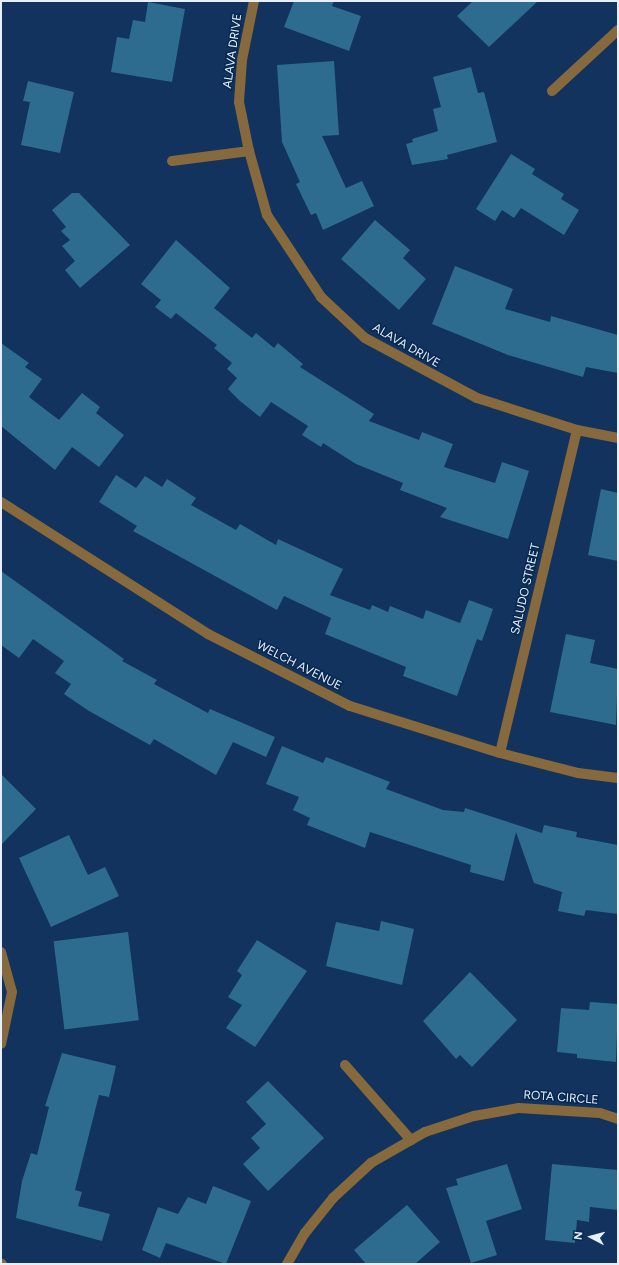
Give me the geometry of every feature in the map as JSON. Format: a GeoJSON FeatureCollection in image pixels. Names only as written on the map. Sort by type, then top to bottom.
{"type":"FeatureCollection","features":[{"type":"Feature","properties":{"kind":"street","name":"ALAVA DRIVE"},"geometry":{"type":"LineString","coordinates":[[254,1],[242,60],[239,102],[249,151],[267,216],[293,260],[321,297],[365,338],[477,398],[577,430],[618,438]]}},
{"type":"Feature","properties":{"kind":"street"},"geometry":{"type":"LineString","coordinates":[[552,91],[618,30]]}},
{"type":"Feature","properties":{"kind":"street"},"geometry":{"type":"LineString","coordinates":[[172,161],[249,151]]}},
{"type":"Feature","properties":{"kind":"street","name":"SALUDO STREET"},"geometry":{"type":"LineString","coordinates":[[500,753],[577,430]]}},
{"type":"Feature","properties":{"kind":"street","name":"WELCH AVENUE"},"geometry":{"type":"LineString","coordinates":[[1,502],[208,634],[336,699],[500,753],[578,773],[618,778]]}},
{"type":"Feature","properties":{"kind":"street"},"geometry":{"type":"LineString","coordinates":[[1,952],[12,992],[1,1044]]}},
{"type":"Feature","properties":{"kind":"street"},"geometry":{"type":"LineString","coordinates":[[345,1066],[411,1140]]}},
{"type":"Feature","properties":{"kind":"street","name":"ROTA CIRCLE"},"geometry":{"type":"LineString","coordinates":[[287,1264],[305,1233],[333,1198],[371,1163],[411,1140],[474,1116],[519,1108],[600,1113],[618,1119]]}},
{"type":"Feature","properties":{"kind":"building"},"geometry":{"type":"Polygon","coordinates":[[[294,1],[334,1],[332,6],[361,16],[349,51],[284,27],[294,1]]]}},
{"type":"Feature","properties":{"kind":"building"},"geometry":{"type":"Polygon","coordinates":[[[473,1],[538,1],[489,47],[457,16],[473,1]]]}},
{"type":"Feature","properties":{"kind":"building"},"geometry":{"type":"Polygon","coordinates":[[[148,2],[185,9],[172,82],[111,72],[117,37],[129,39],[133,20],[145,22],[148,2]]]}},
{"type":"Feature","properties":{"kind":"building"},"geometry":{"type":"Polygon","coordinates":[[[334,61],[339,135],[322,136],[346,188],[362,181],[374,206],[323,230],[316,213],[311,215],[296,184],[300,182],[282,142],[277,65],[334,61]]]}},
{"type":"Feature","properties":{"kind":"building"},"geometry":{"type":"Polygon","coordinates":[[[471,67],[478,93],[484,92],[497,142],[447,155],[448,159],[412,165],[406,144],[413,142],[412,139],[438,131],[433,109],[441,107],[433,77],[471,67]]]}},
{"type":"Feature","properties":{"kind":"building"},"geometry":{"type":"Polygon","coordinates":[[[28,81],[74,92],[60,153],[21,145],[30,102],[23,101],[28,81]]]}},
{"type":"Feature","properties":{"kind":"building"},"geometry":{"type":"Polygon","coordinates":[[[511,154],[535,169],[532,174],[564,194],[561,199],[579,210],[564,235],[521,208],[514,218],[502,210],[495,221],[476,209],[511,154]]]}},
{"type":"Feature","properties":{"kind":"building"},"geometry":{"type":"Polygon","coordinates":[[[72,193],[79,193],[130,245],[80,288],[65,270],[75,261],[62,246],[70,240],[61,231],[66,227],[52,210],[72,193]]]}},
{"type":"Feature","properties":{"kind":"building"},"geometry":{"type":"Polygon","coordinates":[[[375,220],[410,250],[403,258],[426,279],[399,310],[341,259],[375,220]]]}},
{"type":"Feature","properties":{"kind":"building"},"geometry":{"type":"Polygon","coordinates":[[[176,240],[230,288],[214,308],[252,338],[256,333],[274,348],[278,343],[303,364],[300,367],[374,414],[369,421],[419,440],[422,432],[453,444],[444,467],[495,483],[502,462],[529,471],[508,539],[440,517],[447,508],[400,490],[403,483],[356,464],[323,443],[321,447],[302,435],[308,426],[271,402],[260,417],[240,401],[228,389],[237,378],[227,369],[232,363],[214,348],[217,345],[176,313],[171,319],[155,307],[161,300],[141,284],[176,240]]]}},
{"type":"Feature","properties":{"kind":"building"},"geometry":{"type":"Polygon","coordinates":[[[455,266],[513,289],[505,309],[550,322],[551,316],[618,335],[618,373],[586,367],[583,377],[508,355],[432,324],[455,266]]]}},
{"type":"Feature","properties":{"kind":"building"},"geometry":{"type":"Polygon","coordinates":[[[1,343],[29,363],[25,367],[42,379],[29,397],[59,420],[82,393],[100,407],[96,413],[124,435],[99,467],[72,447],[55,470],[1,426],[1,343]]]}},
{"type":"Feature","properties":{"kind":"building"},"geometry":{"type":"Polygon","coordinates":[[[116,475],[136,488],[145,476],[162,487],[167,479],[196,498],[191,505],[236,530],[240,524],[276,545],[278,539],[343,569],[330,595],[370,610],[372,605],[388,612],[390,606],[423,619],[426,610],[460,623],[469,600],[493,609],[482,641],[477,639],[457,696],[403,676],[406,667],[325,634],[331,618],[284,596],[277,610],[133,531],[137,526],[99,502],[116,475]]]}},
{"type":"Feature","properties":{"kind":"building"},"geometry":{"type":"Polygon","coordinates":[[[601,489],[618,493],[618,561],[588,555],[601,489]]]}},
{"type":"Feature","properties":{"kind":"building"},"geometry":{"type":"Polygon","coordinates":[[[1,571],[124,659],[122,661],[157,680],[154,684],[208,713],[210,709],[275,737],[266,757],[233,742],[216,775],[154,739],[150,745],[89,711],[64,694],[71,684],[55,673],[64,661],[33,639],[19,658],[1,645],[1,571]]]}},
{"type":"Feature","properties":{"kind":"building"},"geometry":{"type":"Polygon","coordinates":[[[566,634],[595,640],[590,663],[618,669],[616,725],[550,712],[566,634]]]}},
{"type":"Feature","properties":{"kind":"building"},"geometry":{"type":"Polygon","coordinates":[[[282,746],[323,763],[326,757],[390,782],[386,789],[443,810],[464,812],[465,808],[542,833],[544,825],[577,832],[576,837],[618,845],[618,914],[586,910],[584,916],[558,911],[562,892],[534,883],[516,832],[504,881],[470,872],[471,865],[370,832],[365,848],[307,825],[310,818],[293,810],[299,797],[266,784],[282,746]]]}},
{"type":"Feature","properties":{"kind":"building"},"geometry":{"type":"Polygon","coordinates":[[[1,774],[36,809],[1,845],[1,774]]]}},
{"type":"Feature","properties":{"kind":"building"},"geometry":{"type":"Polygon","coordinates":[[[69,835],[88,875],[105,867],[119,896],[51,927],[19,858],[69,835]]]}},
{"type":"Feature","properties":{"kind":"building"},"geometry":{"type":"Polygon","coordinates":[[[381,921],[414,929],[402,985],[326,966],[336,922],[379,931],[381,921]]]}},
{"type":"Feature","properties":{"kind":"building"},"geometry":{"type":"Polygon","coordinates":[[[128,932],[139,1020],[64,1029],[54,941],[128,932]]]}},
{"type":"Feature","properties":{"kind":"building"},"geometry":{"type":"Polygon","coordinates":[[[257,940],[307,971],[255,1047],[226,1028],[242,1005],[228,997],[242,975],[237,971],[257,940]]]}},
{"type":"Feature","properties":{"kind":"building"},"geometry":{"type":"Polygon","coordinates":[[[470,972],[517,1020],[472,1067],[460,1055],[456,1059],[423,1021],[470,972]]]}},
{"type":"Feature","properties":{"kind":"building"},"geometry":{"type":"Polygon","coordinates":[[[590,1002],[618,1004],[616,1062],[577,1058],[577,1054],[557,1052],[561,1008],[589,1010],[590,1002]]]}},
{"type":"Feature","properties":{"kind":"building"},"geometry":{"type":"Polygon","coordinates":[[[62,1053],[116,1066],[109,1097],[99,1095],[75,1190],[82,1192],[78,1206],[110,1214],[102,1241],[16,1218],[22,1181],[31,1153],[37,1155],[49,1107],[45,1106],[62,1053]]]}},
{"type":"Feature","properties":{"kind":"building"},"geometry":{"type":"Polygon","coordinates":[[[268,1081],[324,1138],[268,1191],[243,1164],[260,1148],[251,1138],[266,1124],[246,1102],[268,1081]]]}},
{"type":"Feature","properties":{"kind":"building"},"geometry":{"type":"Polygon","coordinates":[[[507,1164],[522,1209],[486,1221],[497,1255],[471,1263],[446,1188],[458,1185],[456,1179],[507,1164]]]}},
{"type":"Feature","properties":{"kind":"building"},"geometry":{"type":"Polygon","coordinates":[[[552,1164],[618,1170],[618,1210],[590,1207],[589,1222],[577,1220],[575,1243],[545,1240],[552,1164]]]}},
{"type":"Feature","properties":{"kind":"building"},"geometry":{"type":"Polygon","coordinates":[[[213,1186],[251,1201],[226,1264],[166,1243],[160,1258],[142,1250],[158,1207],[178,1214],[188,1197],[206,1204],[213,1186]]]}},
{"type":"Feature","properties":{"kind":"building"},"geometry":{"type":"Polygon","coordinates":[[[407,1205],[440,1242],[415,1264],[366,1264],[354,1250],[407,1205]]]}}]}
